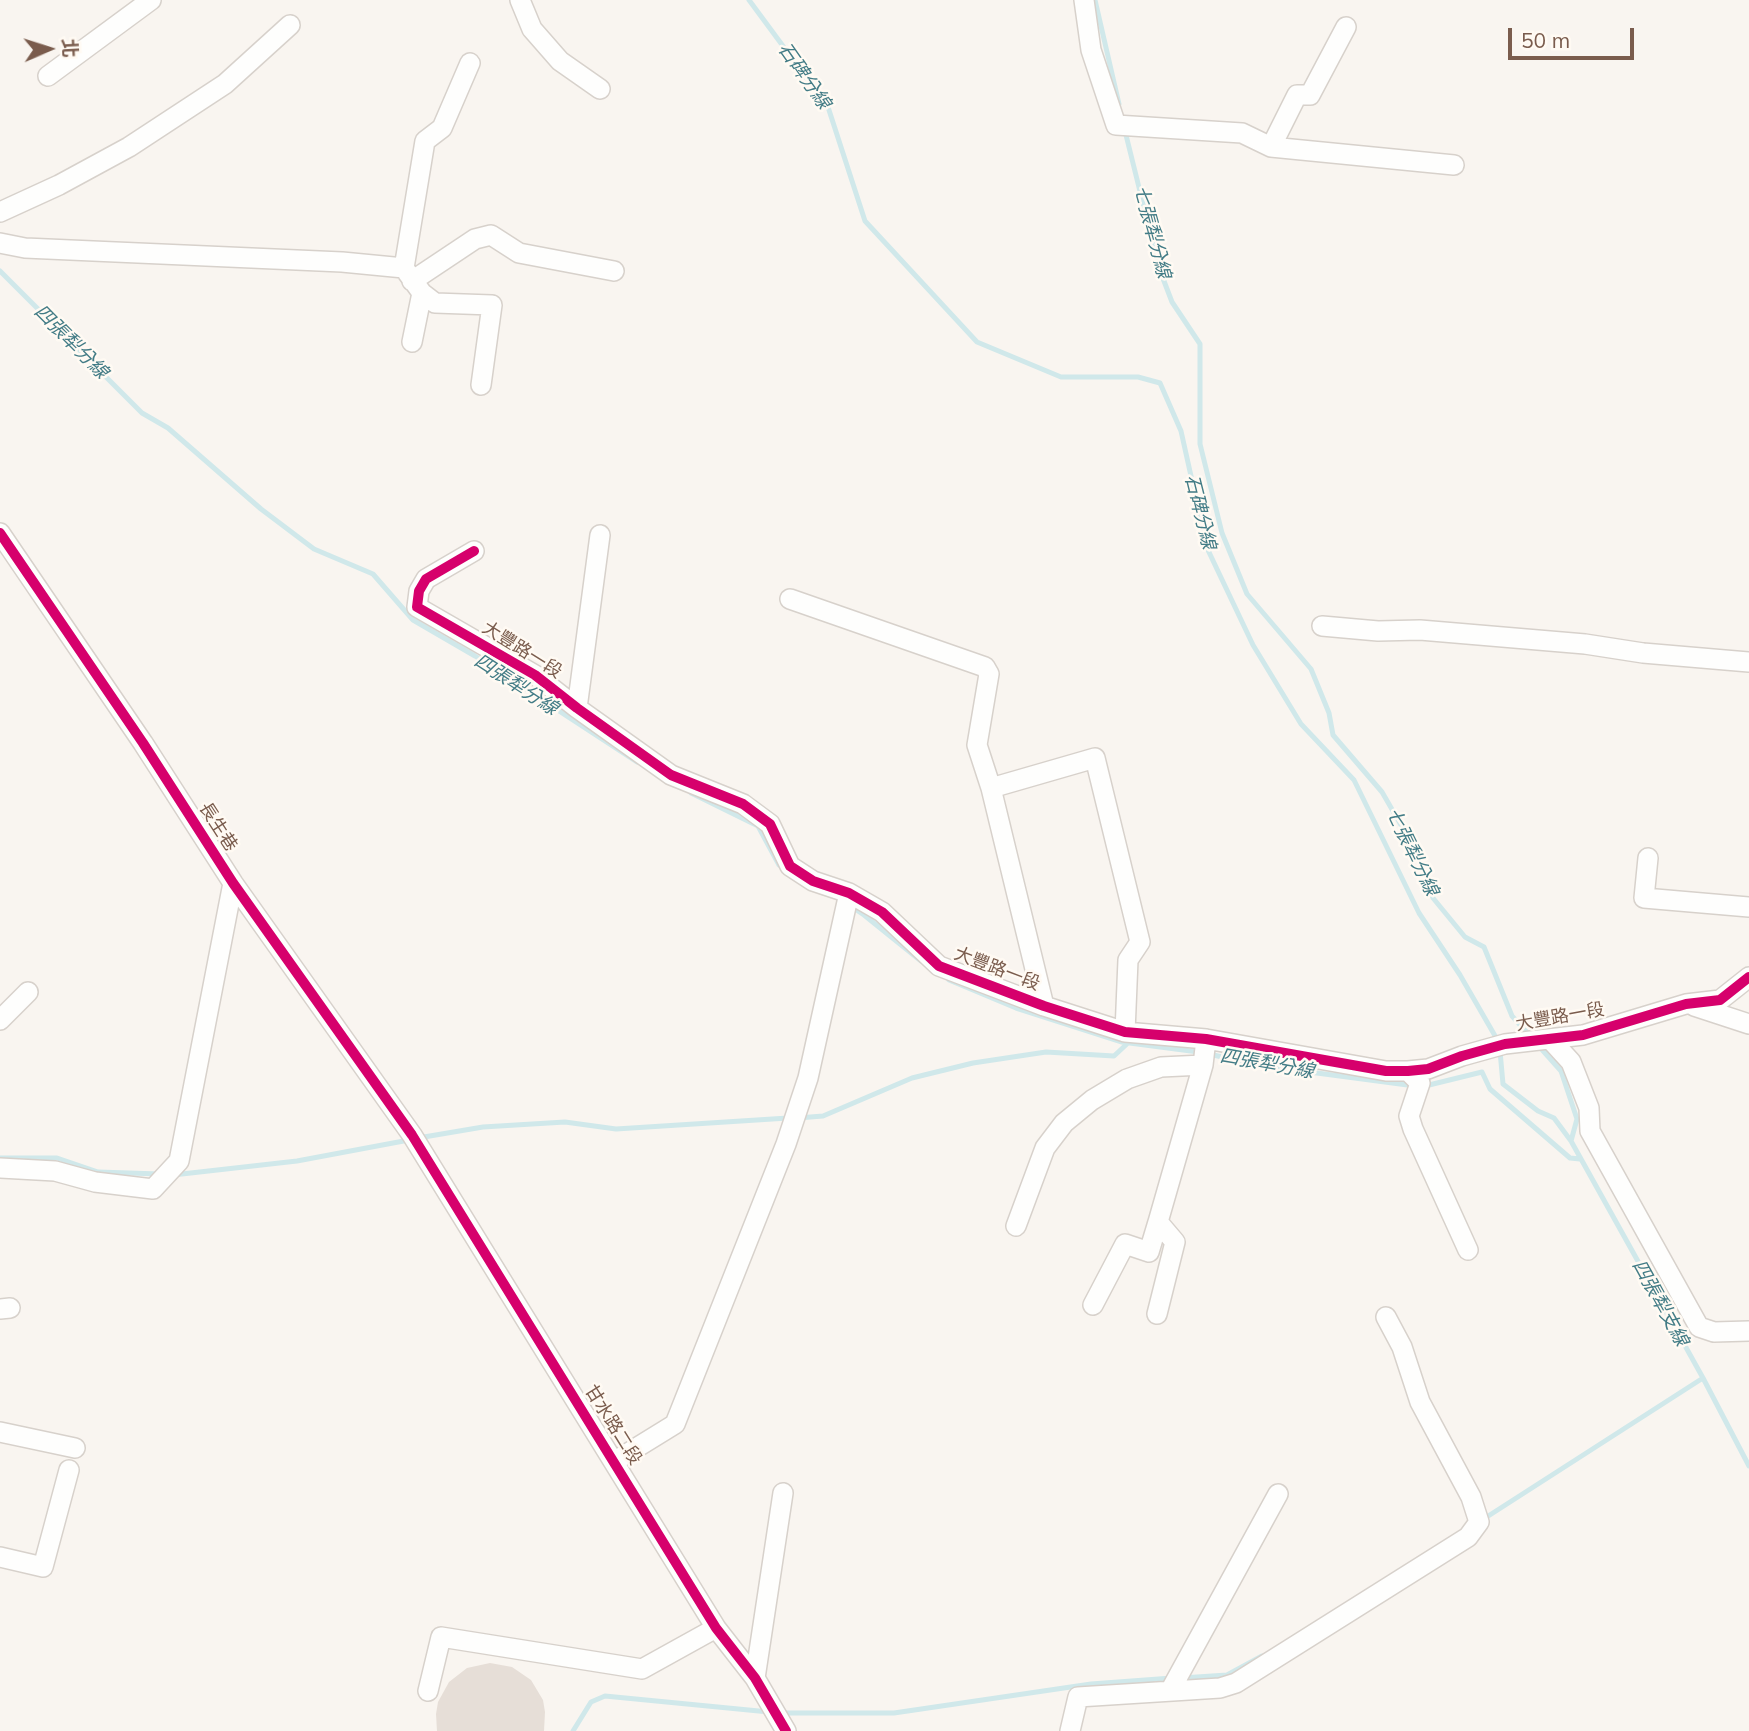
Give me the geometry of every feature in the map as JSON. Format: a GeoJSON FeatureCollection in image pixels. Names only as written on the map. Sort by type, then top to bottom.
{"type":"FeatureCollection","features":[{"type":"Feature","properties":{"kind":"street"},"geometry":{"type":"LineString","coordinates":[[48,76],[128,7],[151,0]]}},
{"type":"Feature","properties":{"kind":"street"},"geometry":{"type":"LineString","coordinates":[[520,0],[532,30],[559,61],[600,89]]}},
{"type":"Feature","properties":{"kind":"street"},"geometry":{"type":"LineString","coordinates":[[1084,0],[1091,51],[1116,125],[1242,133],[1271,147],[1454,165]]}},
{"type":"Feature","properties":{"kind":"street"},"geometry":{"type":"LineString","coordinates":[[0,212],[59,185],[129,147],[225,84],[290,25]]}},
{"type":"Feature","properties":{"kind":"street"},"geometry":{"type":"LineString","coordinates":[[1271,147],[1297,95],[1310,95],[1346,27]]}},
{"type":"Feature","properties":{"kind":"street"},"geometry":{"type":"LineString","coordinates":[[412,342],[412,281],[425,141],[442,128],[470,63]]}},
{"type":"Feature","properties":{"kind":"street"},"geometry":{"type":"LineString","coordinates":[[412,281],[475,239],[491,236],[519,253],[614,271]]}},
{"type":"Feature","properties":{"kind":"street"},"geometry":{"type":"LineString","coordinates":[[0,243],[25,248],[342,262],[412,281],[435,303],[492,305],[481,385]]}},
{"type":"Feature","properties":{"kind":"street","name":"長生巷"},"geometry":{"type":"LineString","coordinates":[[0,533],[143,743],[233,883],[412,1135]]}},
{"type":"Feature","properties":{"kind":"street"},"geometry":{"type":"LineString","coordinates":[[577,708],[600,535]]}},
{"type":"Feature","properties":{"kind":"street","name":"大豐路一段"},"geometry":{"type":"LineString","coordinates":[[474,551],[426,579],[419,591],[416,607],[535,675],[671,775],[743,804],[770,824],[790,866],[813,881],[849,893],[882,912],[939,965],[1044,1006],[1125,1032],[1206,1039],[1386,1071],[1408,1071],[1427,1069],[1505,1044],[1583,1035],[1686,1004],[1720,1000],[1749,977]]}},
{"type":"Feature","properties":{"kind":"street"},"geometry":{"type":"LineString","coordinates":[[790,599],[985,667],[989,674],[977,745],[991,788],[1044,1006]]}},
{"type":"Feature","properties":{"kind":"street"},"geometry":{"type":"LineString","coordinates":[[1322,626],[1378,631],[1420,630],[1749,662]]}},
{"type":"Feature","properties":{"kind":"street"},"geometry":{"type":"LineString","coordinates":[[991,788],[1095,758],[1140,942],[1128,960],[1125,1032]]}},
{"type":"Feature","properties":{"kind":"street"},"geometry":{"type":"LineString","coordinates":[[1648,858],[1644,898],[1749,907]]}},
{"type":"Feature","properties":{"kind":"street"},"geometry":{"type":"LineString","coordinates":[[0,1168],[55,1171],[95,1182],[153,1189],[179,1161],[233,883]]}},
{"type":"Feature","properties":{"kind":"street"},"geometry":{"type":"LineString","coordinates":[[615,1461],[675,1424],[795,1118],[808,1078],[849,893]]}},
{"type":"Feature","properties":{"kind":"street"},"geometry":{"type":"LineString","coordinates":[[0,1020],[29,992]]}},
{"type":"Feature","properties":{"kind":"street"},"geometry":{"type":"LineString","coordinates":[[1686,1004],[1749,1024]]}},
{"type":"Feature","properties":{"kind":"street"},"geometry":{"type":"LineString","coordinates":[[1093,1305],[1125,1244],[1149,1252],[1203,1065],[1206,1039]]}},
{"type":"Feature","properties":{"kind":"street"},"geometry":{"type":"LineString","coordinates":[[1550,1039],[1571,1062],[1589,1108],[1590,1131],[1699,1326],[1714,1332],[1749,1331]]}},
{"type":"Feature","properties":{"kind":"street"},"geometry":{"type":"LineString","coordinates":[[1016,1226],[1045,1148],[1063,1123],[1092,1100],[1127,1079],[1161,1067],[1203,1065]]}},
{"type":"Feature","properties":{"kind":"street"},"geometry":{"type":"LineString","coordinates":[[1408,1071],[1420,1083],[1409,1116],[1413,1129],[1468,1250]]}},
{"type":"Feature","properties":{"kind":"street","name":"甘水路二段"},"geometry":{"type":"LineString","coordinates":[[412,1135],[716,1628],[755,1678],[786,1731]]}},
{"type":"Feature","properties":{"kind":"street"},"geometry":{"type":"LineString","coordinates":[[1157,1314],[1175,1242],[1158,1222]]}},
{"type":"Feature","properties":{"kind":"street"},"geometry":{"type":"LineString","coordinates":[[1070,1731],[1078,1697],[1220,1688],[1236,1683],[1468,1537],[1479,1522],[1471,1497],[1420,1402],[1402,1347],[1386,1317]]}},
{"type":"Feature","properties":{"kind":"street"},"geometry":{"type":"LineString","coordinates":[[0,1432],[75,1448]]}},
{"type":"Feature","properties":{"kind":"street"},"geometry":{"type":"LineString","coordinates":[[0,1557],[43,1567],[69,1470]]}},
{"type":"Feature","properties":{"kind":"street"},"geometry":{"type":"LineString","coordinates":[[755,1678],[783,1493]]}},
{"type":"Feature","properties":{"kind":"street"},"geometry":{"type":"LineString","coordinates":[[1170,1691],[1278,1494]]}},
{"type":"Feature","properties":{"kind":"street"},"geometry":{"type":"LineString","coordinates":[[428,1692],[441,1637],[642,1669],[716,1628]]}},
{"type":"Feature","properties":{"kind":"building"},"geometry":{"type":"Polygon","coordinates":[[[490,1663],[512,1667],[531,1680],[543,1700],[544,1731],[437,1731],[438,1702],[449,1682],[467,1668],[490,1663]]]}},
{"type":"Feature","properties":{"kind":"waterway","name":"石碑分線"},"geometry":{"type":"LineString","coordinates":[[749,0],[828,107],[865,221],[977,342],[1061,377],[1138,377],[1160,383],[1181,431],[1207,548],[1253,645],[1301,724],[1354,780],[1419,913],[1460,975],[1498,1041]]}},
{"type":"Feature","properties":{"kind":"waterway","name":"七張犁分線"},"geometry":{"type":"LineString","coordinates":[[1095,0],[1119,104]]}},
{"type":"Feature","properties":{"kind":"waterway","name":"七張犁分線"},"geometry":{"type":"LineString","coordinates":[[1125,131],[1159,268],[1172,302],[1200,344],[1200,444],[1222,533],[1247,594],[1311,669],[1329,713],[1333,735],[1382,792],[1416,851],[1433,898],[1465,937],[1484,947],[1512,1016],[1531,1037]]}},
{"type":"Feature","properties":{"kind":"waterway","name":"四張犁分線"},"geometry":{"type":"LineString","coordinates":[[0,271],[142,413],[168,428],[261,509],[314,549],[373,574],[413,620],[475,656],[637,762]]}},
{"type":"Feature","properties":{"kind":"waterway","name":"四張犁分線"},"geometry":{"type":"LineString","coordinates":[[691,793],[758,826],[779,865],[783,867]]}},
{"type":"Feature","properties":{"kind":"waterway","name":"四張犁分線"},"geometry":{"type":"LineString","coordinates":[[852,907],[921,961]]}},
{"type":"Feature","properties":{"kind":"waterway","name":"四張犁分線"},"geometry":{"type":"LineString","coordinates":[[949,980],[1016,1008],[1122,1042],[1206,1053],[1249,1064],[1415,1086]]}},
{"type":"Feature","properties":{"kind":"waterway"},"geometry":{"type":"LineString","coordinates":[[798,1118],[823,1116],[912,1078],[973,1063],[1046,1052],[1114,1056],[1129,1042]]}},
{"type":"Feature","properties":{"kind":"waterway","name":"七張犁分線"},"geometry":{"type":"LineString","coordinates":[[1537,1044],[1561,1071],[1577,1119],[1571,1141]]}},
{"type":"Feature","properties":{"kind":"waterway","name":"四張犁支線"},"geometry":{"type":"LineString","coordinates":[[1500,1051],[1503,1084],[1538,1111],[1554,1118],[1571,1141],[1749,1466]]}},
{"type":"Feature","properties":{"kind":"waterway","name":"四張犁分線"},"geometry":{"type":"LineString","coordinates":[[1425,1086],[1482,1072],[1490,1089],[1570,1158],[1580,1159]]}},
{"type":"Feature","properties":{"kind":"waterway"},"geometry":{"type":"LineString","coordinates":[[418,1138],[483,1127],[565,1122],[616,1129],[788,1118]]}},
{"type":"Feature","properties":{"kind":"waterway"},"geometry":{"type":"LineString","coordinates":[[173,1175],[297,1161],[409,1140]]}},
{"type":"Feature","properties":{"kind":"waterway"},"geometry":{"type":"LineString","coordinates":[[0,1158],[57,1158],[98,1172],[160,1174]]}},
{"type":"Feature","properties":{"kind":"waterway"},"geometry":{"type":"LineString","coordinates":[[1482,1520],[1703,1378]]}},
{"type":"Feature","properties":{"kind":"waterway"},"geometry":{"type":"LineString","coordinates":[[1182,1678],[1227,1675],[1262,1656]]}},
{"type":"Feature","properties":{"kind":"waterway"},"geometry":{"type":"LineString","coordinates":[[782,1713],[894,1713],[1091,1684],[1172,1678]]}},
{"type":"Feature","properties":{"kind":"waterway"},"geometry":{"type":"LineString","coordinates":[[573,1731],[591,1702],[605,1696],[769,1712]]}},
{"type":"Feature","properties":{"kind":"cycle path"},"geometry":{"type":"LineString","coordinates":[[0,533],[143,743],[233,883],[412,1135],[716,1628],[755,1678],[786,1731]]}},
{"type":"Feature","properties":{"kind":"cycle path"},"geometry":{"type":"LineString","coordinates":[[474,551],[426,579],[419,591],[417,607],[535,675],[671,775],[743,804],[770,824],[790,866],[813,881],[849,893],[882,912],[939,966],[1044,1006],[1125,1032],[1206,1039],[1386,1071],[1408,1071],[1428,1069],[1505,1044],[1583,1035],[1686,1004],[1720,1000],[1749,977]]}}]}
